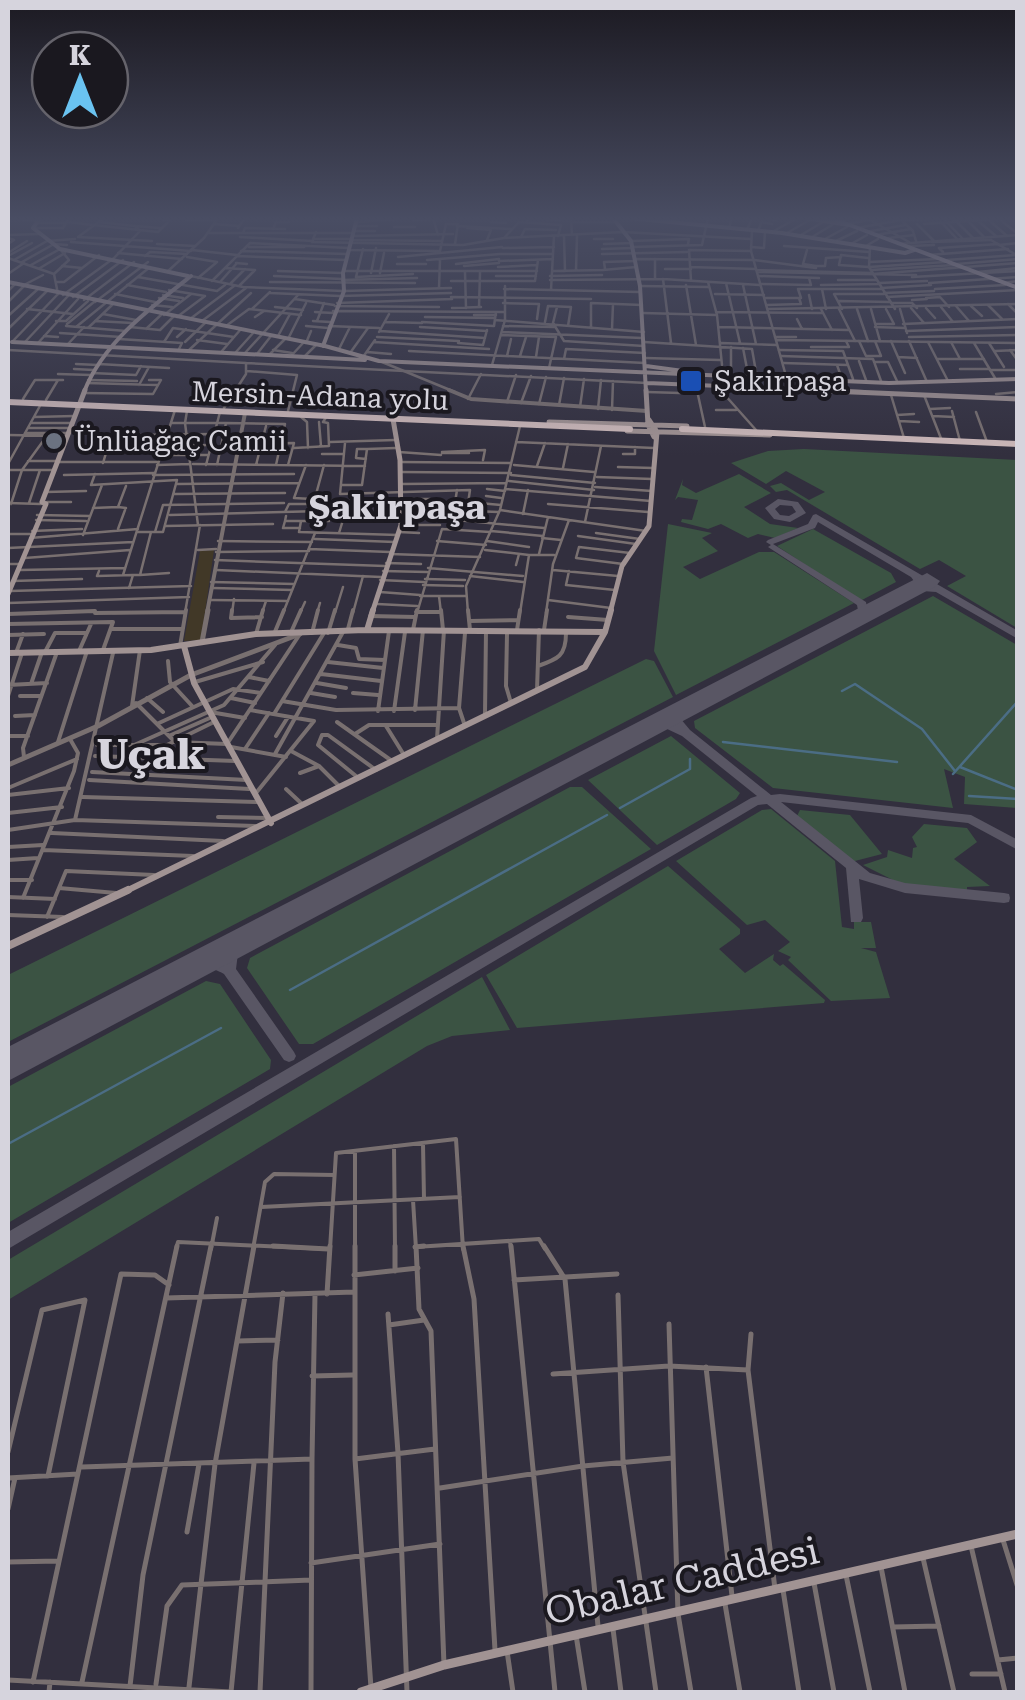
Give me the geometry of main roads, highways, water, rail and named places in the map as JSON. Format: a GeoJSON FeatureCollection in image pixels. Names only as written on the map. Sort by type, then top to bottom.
{"type":"FeatureCollection","features":[{"type":"Feature","properties":{"kind":"highway","name":"Mersin-Adana yolu"},"geometry":{"type":"LineString","coordinates":[[8,400],[44,402]]}},
{"type":"Feature","properties":{"kind":"highway","name":"Mersin-Adana yolu"},"geometry":{"type":"LineString","coordinates":[[8,400],[82,400],[323,420],[550,424]]}},
{"type":"Feature","properties":{"kind":"highway","name":"Mersin-Adana yolu"},"geometry":{"type":"LineString","coordinates":[[82,400],[188,411],[288,410],[630,428]]}},
{"type":"Feature","properties":{"kind":"highway"},"geometry":{"type":"LineString","coordinates":[[682,430],[942,440],[1018,445],[771,435],[682,430]]}},
{"type":"Feature","properties":{"kind":"main road"},"geometry":{"type":"LineString","coordinates":[[71,297],[305,342],[377,361]]}},
{"type":"Feature","properties":{"kind":"main road"},"geometry":{"type":"LineString","coordinates":[[8,592],[93,373],[131,325],[161,297]]}},
{"type":"Feature","properties":{"kind":"main road"},"geometry":{"type":"LineString","coordinates":[[319,345],[338,297]]}},
{"type":"Feature","properties":{"kind":"main road"},"geometry":{"type":"LineString","coordinates":[[8,946],[193,856],[260,829],[269,821],[586,667],[605,632],[623,564],[646,531],[651,512],[654,448],[641,297]]}},
{"type":"Feature","properties":{"kind":"main road"},"geometry":{"type":"LineString","coordinates":[[10,342],[902,383],[1018,375]]}},
{"type":"Feature","properties":{"kind":"main road"},"geometry":{"type":"LineString","coordinates":[[10,342],[271,352]]}},
{"type":"Feature","properties":{"kind":"main road"},"geometry":{"type":"LineString","coordinates":[[391,359],[645,374],[727,373],[926,382],[1018,375]]}},
{"type":"Feature","properties":{"kind":"main road"},"geometry":{"type":"LineString","coordinates":[[645,360],[727,373]]}},
{"type":"Feature","properties":{"kind":"main road"},"geometry":{"type":"LineString","coordinates":[[646,382],[891,395],[1018,396]]}},
{"type":"Feature","properties":{"kind":"main road"},"geometry":{"type":"LineString","coordinates":[[367,630],[372,604],[399,530],[400,462],[393,419]]}},
{"type":"Feature","properties":{"kind":"main road"},"geometry":{"type":"LineString","coordinates":[[550,424],[771,435]]}},
{"type":"Feature","properties":{"kind":"main road"},"geometry":{"type":"LineString","coordinates":[[652,429],[705,427],[758,432]]}},
{"type":"Feature","properties":{"kind":"main road"},"geometry":{"type":"LineString","coordinates":[[15,653],[140,650],[256,634],[367,630],[605,632]]}},
{"type":"Feature","properties":{"kind":"main road"},"geometry":{"type":"LineString","coordinates":[[182,646],[192,679],[269,821]]}},
{"type":"Feature","properties":{"kind":"main road","name":"Obalar Caddesi"},"geometry":{"type":"LineString","coordinates":[[366,1690],[444,1666],[576,1634],[646,1622],[1018,1534]]}},
{"type":"Feature","properties":{"kind":"waterway"},"geometry":{"type":"LineString","coordinates":[[842,691],[855,684],[922,729],[955,771]]}},
{"type":"Feature","properties":{"kind":"waterway"},"geometry":{"type":"LineString","coordinates":[[953,774],[1018,701]]}},
{"type":"Feature","properties":{"kind":"waterway"},"geometry":{"type":"LineString","coordinates":[[723,742],[897,762]]}},
{"type":"Feature","properties":{"kind":"waterway"},"geometry":{"type":"LineString","coordinates":[[620,808],[690,769],[690,759]]}},
{"type":"Feature","properties":{"kind":"waterway"},"geometry":{"type":"LineString","coordinates":[[960,767],[1018,790]]}},
{"type":"Feature","properties":{"kind":"waterway"},"geometry":{"type":"LineString","coordinates":[[969,796],[1018,799]]}},
{"type":"Feature","properties":{"kind":"waterway"},"geometry":{"type":"LineString","coordinates":[[290,990],[607,815]]}},
{"type":"Feature","properties":{"kind":"waterway"},"geometry":{"type":"LineString","coordinates":[[8,1144],[221,1028]]}},
{"type":"Feature","properties":{"kind":"place","name":"Şakirpaşa"},"geometry":{"type":"Point","coordinates":[691,381]}},
{"type":"Feature","properties":{"kind":"place","name":"Ünlüağaç Camii"},"geometry":{"type":"Point","coordinates":[54,441]}},
{"type":"Feature","properties":{"kind":"district","name":"Şakirpaşa"},"geometry":{"type":"Point","coordinates":[397,507]}},
{"type":"Feature","properties":{"kind":"district","name":"Uçak"},"geometry":{"type":"Point","coordinates":[151,754]}}]}
